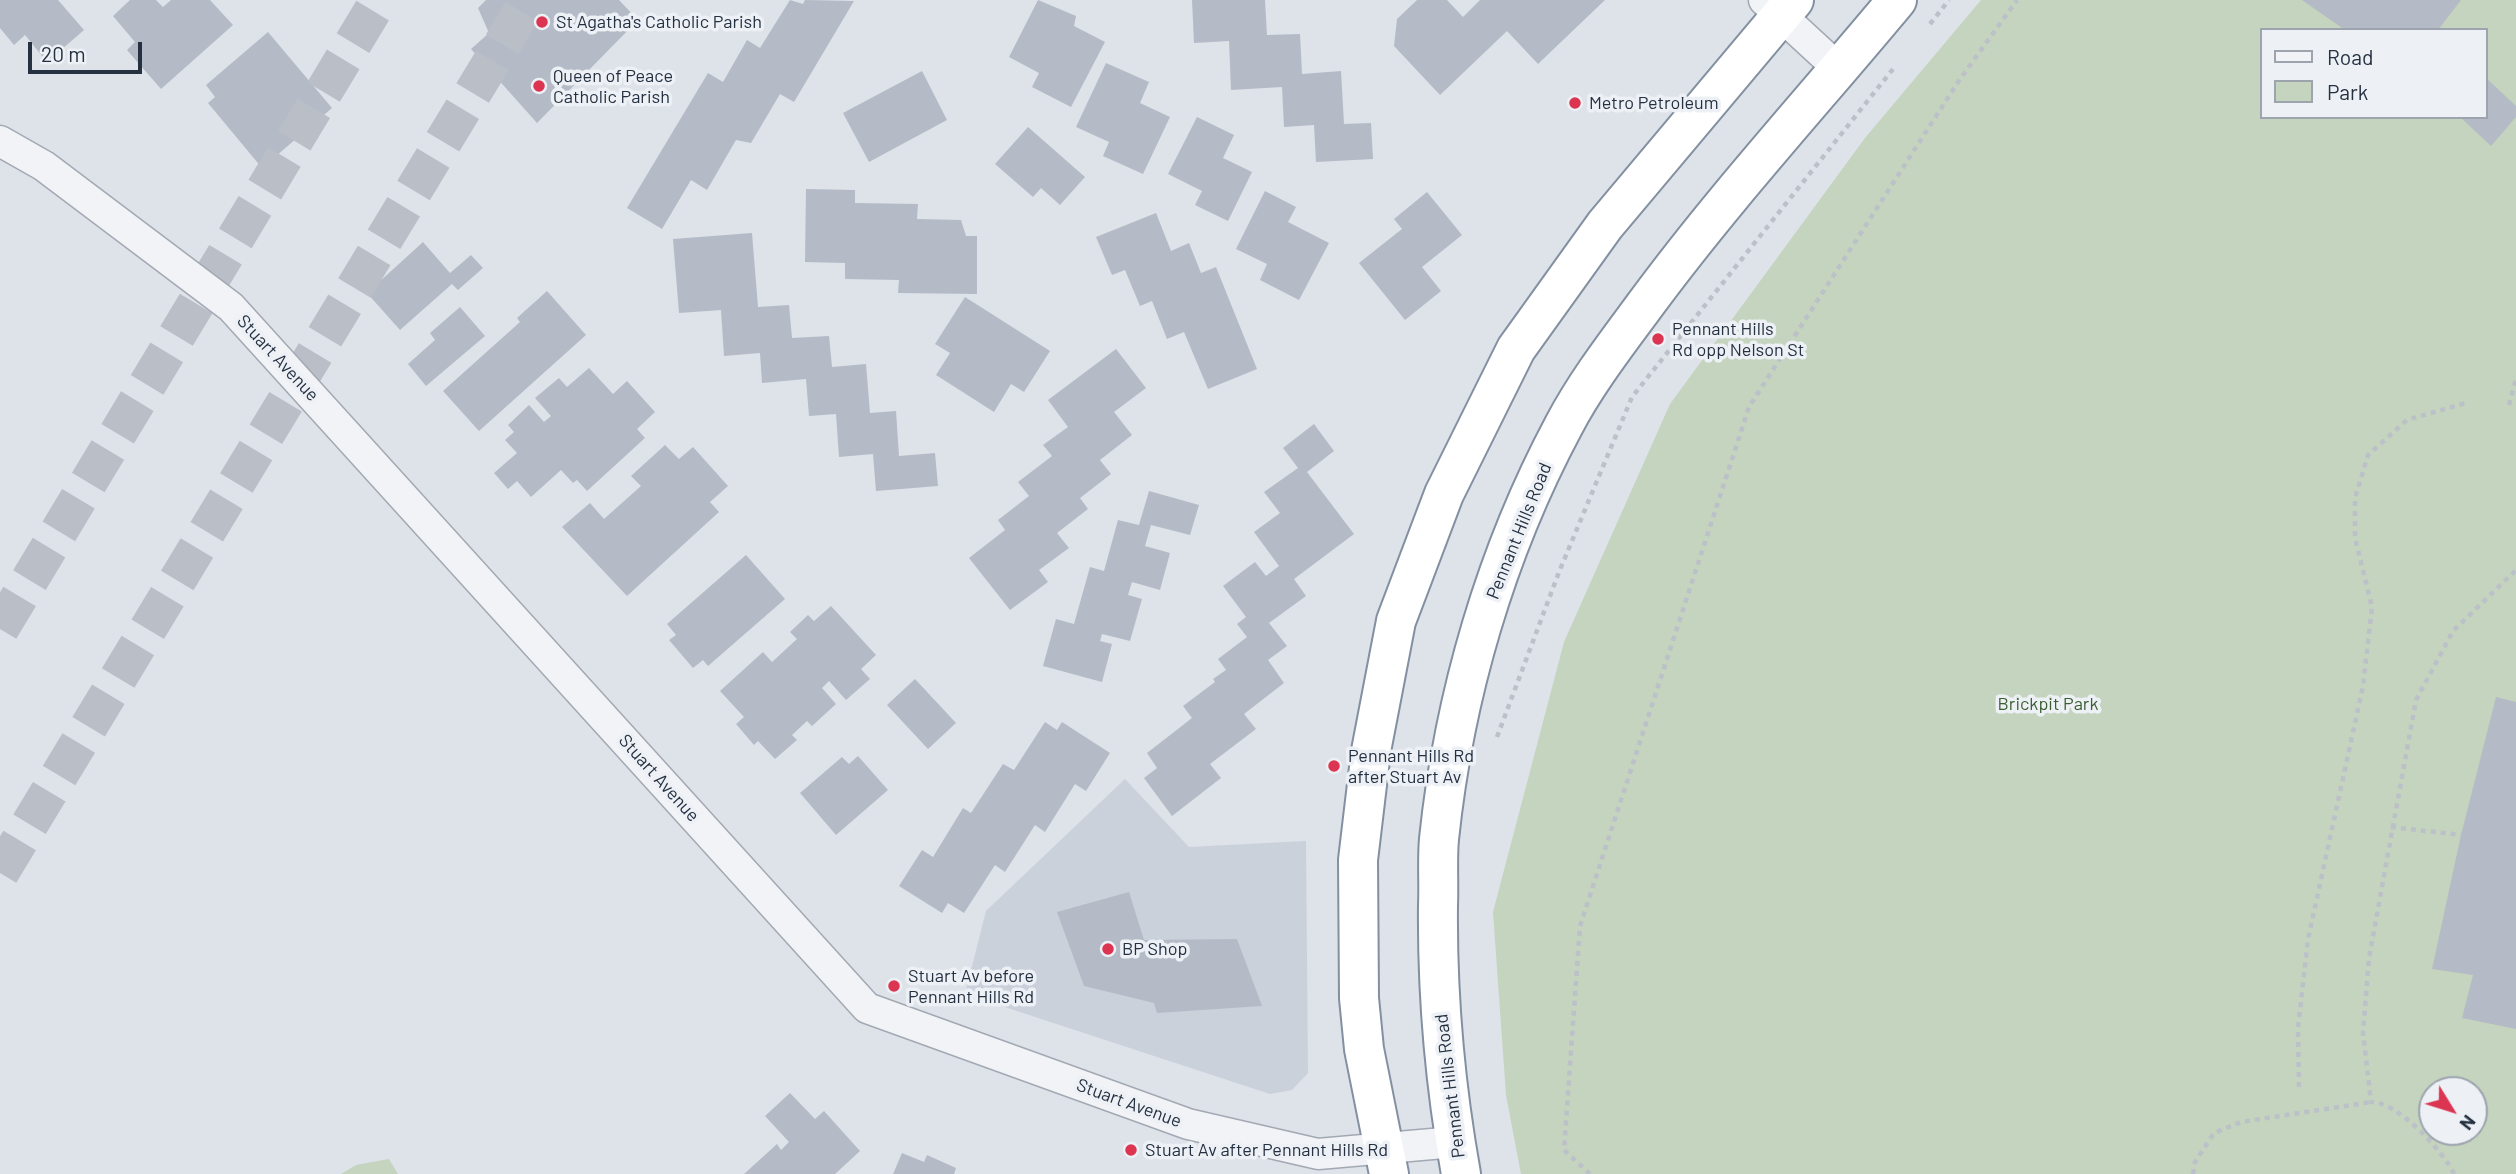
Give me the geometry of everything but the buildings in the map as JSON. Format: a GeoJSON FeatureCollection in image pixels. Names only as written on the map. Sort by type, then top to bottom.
{"type":"FeatureCollection","features":[{"type":"Feature","properties":{"kind":"highway","name":"Pennant Hills Road"},"geometry":{"type":"LineString","coordinates":[[1458,1158],[1445,1068],[1437,969],[1439,841],[1455,735],[1477,638],[1517,526],[1565,424],[1618,342],[1681,256],[1897,0]]}},
{"type":"Feature","properties":{"kind":"highway"},"geometry":{"type":"LineString","coordinates":[[1387,1161],[1364,1049],[1359,998],[1358,860],[1371,751],[1395,621],[1444,494],[1516,349],[1605,225],[1780,5]]}},
{"type":"Feature","properties":{"kind":"street"},"geometry":{"type":"LineString","coordinates":[[1780,5],[1839,69]]}},
{"type":"Feature","properties":{"kind":"street","name":"Stuart Avenue"},"geometry":{"type":"LineString","coordinates":[[0,141],[44,166],[230,307],[867,1008],[1188,1124],[1318,1154],[1387,1161],[1458,1158]]}},
{"type":"Feature","properties":{"kind":"path"},"geometry":{"type":"LineString","coordinates":[[1929,25],[1949,0]]}},
{"type":"Feature","properties":{"kind":"path"},"geometry":{"type":"LineString","coordinates":[[1590,1174],[1564,1150],[1580,926],[1749,407],[1958,82],[2017,0]]}},
{"type":"Feature","properties":{"kind":"path"},"geometry":{"type":"LineString","coordinates":[[1496,738],[1559,572],[1632,397],[1894,68]]}},
{"type":"Feature","properties":{"kind":"path"},"geometry":{"type":"LineString","coordinates":[[2509,405],[2516,379]]}},
{"type":"Feature","properties":{"kind":"path"},"geometry":{"type":"LineString","coordinates":[[2299,1087],[2298,1028],[2308,939],[2363,686],[2372,607],[2356,538],[2355,498],[2368,455],[2407,420],[2469,402]]}},
{"type":"Feature","properties":{"kind":"path"},"geometry":{"type":"LineString","coordinates":[[2371,1102],[2363,1033],[2369,958],[2416,699],[2435,661],[2460,623],[2516,570]]}},
{"type":"Feature","properties":{"kind":"path"},"geometry":{"type":"LineString","coordinates":[[2391,827],[2461,835]]}},
{"type":"Feature","properties":{"kind":"path"},"geometry":{"type":"LineString","coordinates":[[2193,1174],[2195,1162],[2214,1133],[2241,1122],[2371,1102],[2377,1102],[2398,1114],[2433,1142],[2454,1174]]}},
{"type":"Feature","properties":{"kind":"shaded area"},"geometry":{"type":"Polygon","coordinates":[[[1125,779],[1189,847],[1306,841],[1308,1073],[1292,1090],[1270,1094],[965,994],[986,911],[1125,779]]]}},
{"type":"Feature","properties":{"kind":"green space","name":"Brickpit Park"},"geometry":{"type":"Polygon","coordinates":[[[1981,0],[2516,0],[2516,1174],[1521,1174],[1506,1095],[1493,912],[1564,642],[1670,404],[1865,138],[1981,0]]]}},
{"type":"Feature","properties":{"kind":"green space"},"geometry":{"type":"Polygon","coordinates":[[[389,1159],[398,1174],[341,1174],[356,1165],[389,1159]]]}},
{"type":"Feature","properties":{"kind":"tunnel"},"geometry":{"type":"LineString","coordinates":[[0,629],[379,0]]}},
{"type":"Feature","properties":{"kind":"tunnel"},"geometry":{"type":"LineString","coordinates":[[0,873],[529,0]]}},
{"type":"Feature","properties":{"kind":"place","name":"St Agatha's Catholic Parish"},"geometry":{"type":"Point","coordinates":[542,22]}},
{"type":"Feature","properties":{"kind":"place","name":"Queen of Peace Catholic Parish"},"geometry":{"type":"Point","coordinates":[539,86]}},
{"type":"Feature","properties":{"kind":"place","name":"Metro Petroleum"},"geometry":{"type":"Point","coordinates":[1575,103]}},
{"type":"Feature","properties":{"kind":"place","name":"Pennant Hills Rd opp Nelson St"},"geometry":{"type":"Point","coordinates":[1658,339]}},
{"type":"Feature","properties":{"kind":"place","name":"Pennant Hills Rd after Stuart Av"},"geometry":{"type":"Point","coordinates":[1334,766]}},
{"type":"Feature","properties":{"kind":"place","name":"BP Shop"},"geometry":{"type":"Point","coordinates":[1108,949]}},
{"type":"Feature","properties":{"kind":"place","name":"Stuart Av before Pennant Hills Rd"},"geometry":{"type":"Point","coordinates":[894,986]}},
{"type":"Feature","properties":{"kind":"place","name":"Stuart Av after Pennant Hills Rd"},"geometry":{"type":"Point","coordinates":[1131,1150]}}]}
